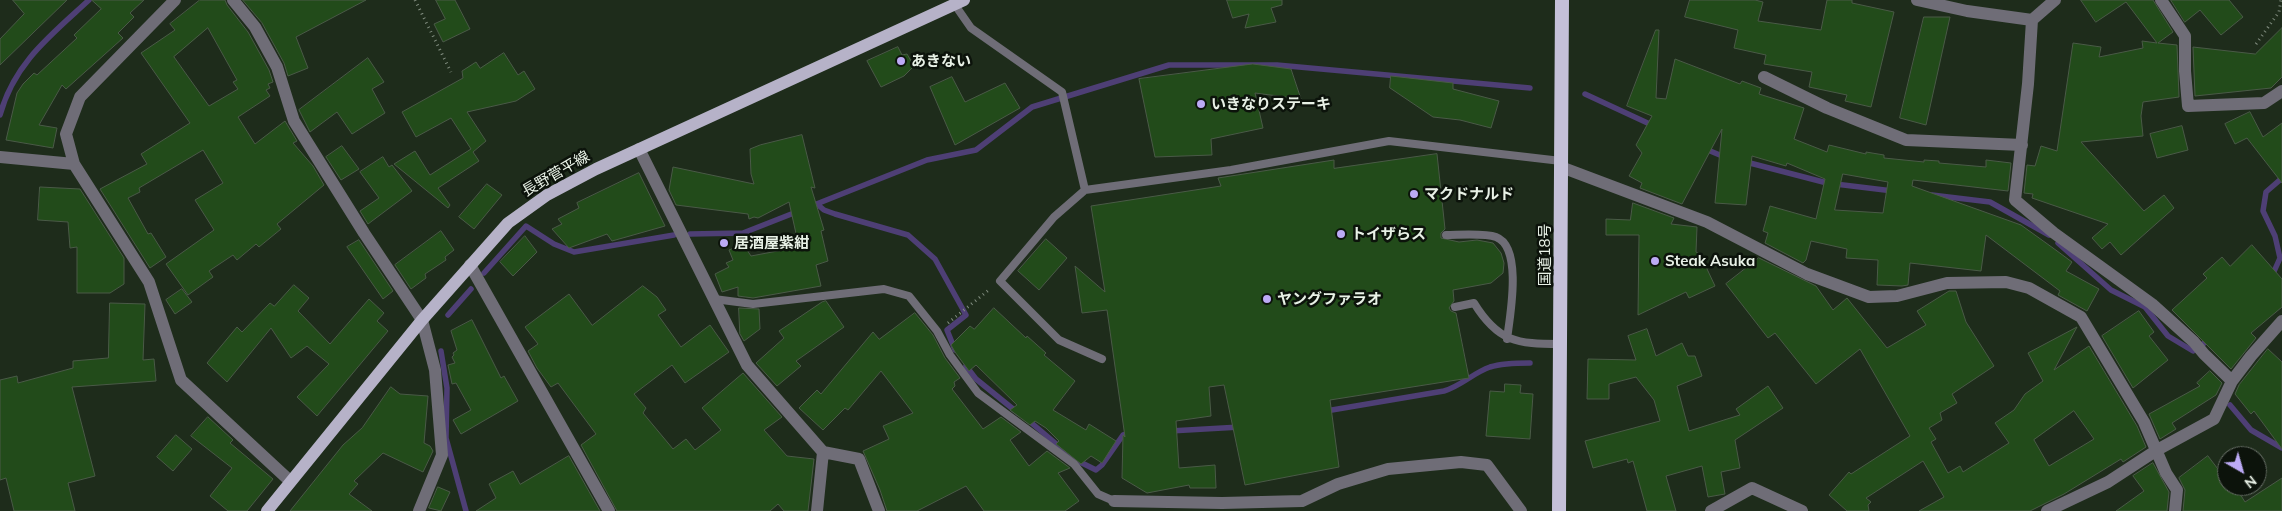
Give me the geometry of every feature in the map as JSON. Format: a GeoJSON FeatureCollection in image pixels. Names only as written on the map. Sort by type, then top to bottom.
{"type":"FeatureCollection","features":[{"type":"Feature","properties":{"kind":"highway","name":"国道18号"},"geometry":{"type":"LineString","coordinates":[[1559,511],[1562,0]]}},
{"type":"Feature","properties":{"kind":"main road","name":"長野菅平線"},"geometry":{"type":"LineString","coordinates":[[267,511],[422,320],[508,223],[547,195],[596,168],[959,2]]}},
{"type":"Feature","properties":{"kind":"street"},"geometry":{"type":"LineString","coordinates":[[175,0],[80,96],[66,134],[74,164],[150,282],[181,380],[290,481]]}},
{"type":"Feature","properties":{"kind":"street"},"geometry":{"type":"LineString","coordinates":[[233,0],[254,27],[277,67],[294,121],[364,233],[422,320],[435,370],[442,455],[419,511]]}},
{"type":"Feature","properties":{"kind":"street"},"geometry":{"type":"LineString","coordinates":[[1917,0],[1967,11],[2032,20]]}},
{"type":"Feature","properties":{"kind":"street"},"geometry":{"type":"LineString","coordinates":[[2055,0],[2032,20],[2022,145],[2015,200],[2054,233],[2152,304],[2194,342],[2232,381]]}},
{"type":"Feature","properties":{"kind":"street"},"geometry":{"type":"LineString","coordinates":[[2161,0],[2185,36],[2188,106],[2264,103],[2282,90]]}},
{"type":"Feature","properties":{"kind":"street"},"geometry":{"type":"LineString","coordinates":[[1764,78],[1827,108],[1906,140],[2022,145]]}},
{"type":"Feature","properties":{"kind":"street"},"geometry":{"type":"LineString","coordinates":[[639,149],[746,365],[823,452],[859,459],[879,511]]}},
{"type":"Feature","properties":{"kind":"street"},"geometry":{"type":"LineString","coordinates":[[2,157],[74,164]]}},
{"type":"Feature","properties":{"kind":"street"},"geometry":{"type":"LineString","coordinates":[[1561,164],[1708,222],[1807,274],[1869,296],[1897,296],[1947,283],[2006,282],[2029,288],[2081,317],[2144,422],[2166,474],[2177,490],[2175,511]]}},
{"type":"Feature","properties":{"kind":"street"},"geometry":{"type":"LineString","coordinates":[[470,264],[609,511]]}},
{"type":"Feature","properties":{"kind":"street"},"geometry":{"type":"LineString","coordinates":[[2046,511],[2108,482],[2157,450],[2214,419],[2232,381],[2282,321]]}},
{"type":"Feature","properties":{"kind":"street"},"geometry":{"type":"LineString","coordinates":[[818,511],[823,452]]}},
{"type":"Feature","properties":{"kind":"street"},"geometry":{"type":"LineString","coordinates":[[1114,501],[1222,503],[1302,501],[1338,484],[1388,469],[1461,462],[1487,465],[1521,511]]}},
{"type":"Feature","properties":{"kind":"street"},"geometry":{"type":"LineString","coordinates":[[1711,511],[1752,488],[1802,511]]}},
{"type":"Feature","properties":{"kind":"lane"},"geometry":{"type":"LineString","coordinates":[[959,2],[971,28],[1062,92],[1085,190]]}},
{"type":"Feature","properties":{"kind":"lane"},"geometry":{"type":"LineString","coordinates":[[1102,359],[1060,340],[1000,281],[1054,218],[1085,190],[1231,170],[1389,141],[1561,164]]}},
{"type":"Feature","properties":{"kind":"lane"},"geometry":{"type":"LineString","coordinates":[[1446,235],[1495,236],[1504,242],[1510,251],[1512,287],[1507,339]]}},
{"type":"Feature","properties":{"kind":"lane"},"geometry":{"type":"LineString","coordinates":[[714,300],[753,304],[884,289],[909,296],[937,331],[950,355],[978,393],[1074,464],[1098,494],[1114,501]]}},
{"type":"Feature","properties":{"kind":"lane"},"geometry":{"type":"LineString","coordinates":[[1455,308],[1474,303],[1481,314],[1507,339],[1526,344],[1560,344]]}},
{"type":"Feature","properties":{"kind":"path"},"geometry":{"type":"LineString","coordinates":[[415,0],[451,72]]}},
{"type":"Feature","properties":{"kind":"path"},"geometry":{"type":"LineString","coordinates":[[2256,44],[2279,12],[2281,0]]}},
{"type":"Feature","properties":{"kind":"path"},"geometry":{"type":"LineString","coordinates":[[937,331],[1000,281]]}},
{"type":"Feature","properties":{"kind":"building"},"geometry":{"type":"Polygon","coordinates":[[[13,0],[67,0],[0,65],[0,39],[24,14],[13,0]]]}},
{"type":"Feature","properties":{"kind":"building"},"geometry":{"type":"Polygon","coordinates":[[[92,0],[144,0],[130,13],[134,17],[118,33],[123,38],[66,89],[62,85],[39,125],[57,128],[53,148],[6,140],[17,93],[34,73],[37,75],[77,38],[74,35],[101,9],[92,0]]]}},
{"type":"Feature","properties":{"kind":"building"},"geometry":{"type":"Polygon","coordinates":[[[200,0],[225,0],[248,32],[269,70],[273,82],[268,84],[270,88],[266,90],[270,96],[238,117],[255,144],[285,121],[297,141],[293,143],[313,166],[324,185],[277,224],[281,229],[259,247],[256,244],[237,260],[233,255],[209,271],[213,277],[188,295],[166,264],[214,230],[195,200],[223,183],[203,150],[139,188],[140,192],[128,198],[148,234],[151,233],[166,257],[150,268],[100,189],[147,164],[141,154],[190,123],[141,53],[175,30],[170,24],[200,0]],[[208,28],[174,57],[209,106],[238,89],[233,82],[237,80],[208,28]]]}},
{"type":"Feature","properties":{"kind":"building"},"geometry":{"type":"Polygon","coordinates":[[[243,0],[366,0],[296,37],[308,68],[288,76],[284,63],[262,23],[243,0]]]}},
{"type":"Feature","properties":{"kind":"building"},"geometry":{"type":"Polygon","coordinates":[[[436,0],[455,0],[470,29],[443,42],[434,24],[445,19],[436,0]]]}},
{"type":"Feature","properties":{"kind":"building"},"geometry":{"type":"Polygon","coordinates":[[[1227,0],[1282,0],[1282,5],[1271,8],[1276,22],[1245,28],[1249,14],[1233,18],[1227,0]]]}},
{"type":"Feature","properties":{"kind":"building"},"geometry":{"type":"Polygon","coordinates":[[[1690,0],[1755,0],[1763,2],[1758,21],[1821,30],[1827,0],[1852,0],[1852,3],[1894,12],[1871,107],[1845,101],[1847,95],[1809,87],[1812,72],[1764,64],[1766,55],[1734,48],[1738,30],[1685,17],[1690,0]]]}},
{"type":"Feature","properties":{"kind":"building"},"geometry":{"type":"Polygon","coordinates":[[[2081,0],[2153,0],[2173,32],[2158,43],[2177,45],[2179,97],[2143,102],[2141,116],[2143,136],[2081,142],[2144,211],[2164,195],[2174,208],[2121,255],[2110,242],[2102,249],[2092,238],[2108,224],[2032,198],[2033,194],[2024,193],[2027,165],[2035,166],[2041,146],[2057,151],[2073,43],[2101,47],[2099,57],[2143,48],[2142,41],[2157,43],[2126,2],[2096,22],[2081,0]]]}},
{"type":"Feature","properties":{"kind":"building"},"geometry":{"type":"Polygon","coordinates":[[[2171,0],[2229,0],[2243,17],[2221,35],[2200,10],[2185,22],[2171,0]]]}},
{"type":"Feature","properties":{"kind":"building"},"geometry":{"type":"Polygon","coordinates":[[[1924,17],[1950,17],[1926,125],[1900,118],[1924,17]]]}},
{"type":"Feature","properties":{"kind":"building"},"geometry":{"type":"Polygon","coordinates":[[[2282,28],[2282,77],[2271,88],[2195,96],[2193,47],[2255,54],[2282,28]]]}},
{"type":"Feature","properties":{"kind":"building"},"geometry":{"type":"Polygon","coordinates":[[[1656,30],[1659,30],[1656,98],[1666,99],[1675,59],[1740,84],[1742,81],[1761,88],[1759,94],[1804,108],[1794,139],[1827,152],[1829,145],[1866,154],[1866,152],[1884,155],[1884,158],[1924,162],[1924,160],[1939,161],[1939,163],[1986,167],[1986,160],[2011,163],[2008,191],[1913,180],[1912,186],[2021,225],[2072,262],[2066,271],[2099,289],[2087,311],[2058,295],[2060,291],[1986,235],[1981,271],[1910,263],[1908,285],[1902,286],[1877,285],[1878,260],[1846,258],[1847,249],[1811,241],[1806,260],[1803,263],[1765,243],[1768,233],[1763,231],[1770,206],[1816,219],[1825,179],[1787,163],[1786,166],[1752,156],[1746,205],[1715,203],[1722,129],[1682,204],[1640,188],[1642,183],[1629,176],[1642,153],[1636,145],[1652,116],[1627,106],[1656,30]],[[1843,174],[1835,210],[1883,213],[1888,182],[1843,174]]]}},
{"type":"Feature","properties":{"kind":"building"},"geometry":{"type":"Polygon","coordinates":[[[898,47],[902,55],[907,54],[914,66],[904,76],[881,87],[867,61],[898,47]]]}},
{"type":"Feature","properties":{"kind":"building"},"geometry":{"type":"Polygon","coordinates":[[[504,53],[518,75],[524,71],[535,89],[516,101],[467,112],[486,141],[473,152],[479,161],[438,188],[450,205],[448,208],[394,164],[415,151],[430,175],[471,149],[451,118],[416,137],[402,112],[463,78],[462,71],[476,62],[480,68],[504,53]]]}},
{"type":"Feature","properties":{"kind":"building"},"geometry":{"type":"Polygon","coordinates":[[[368,58],[384,82],[372,89],[385,113],[352,134],[337,112],[310,132],[299,110],[368,58]]]}},
{"type":"Feature","properties":{"kind":"building","name":"いきなりステーキ"},"geometry":{"type":"Polygon","coordinates":[[[1253,64],[1291,69],[1301,99],[1255,93],[1263,128],[1211,139],[1212,155],[1155,157],[1139,79],[1253,64]]]}},
{"type":"Feature","properties":{"kind":"building"},"geometry":{"type":"Polygon","coordinates":[[[1391,76],[1453,83],[1453,89],[1499,101],[1491,128],[1460,120],[1433,117],[1390,88],[1391,76]]]}},
{"type":"Feature","properties":{"kind":"building"},"geometry":{"type":"Polygon","coordinates":[[[952,77],[965,102],[1005,83],[1020,108],[955,145],[930,87],[952,77]]]}},
{"type":"Feature","properties":{"kind":"building"},"geometry":{"type":"Polygon","coordinates":[[[2250,112],[2263,137],[2282,123],[2282,183],[2247,138],[2235,144],[2225,124],[2250,112]]]}},
{"type":"Feature","properties":{"kind":"building"},"geometry":{"type":"Polygon","coordinates":[[[2182,126],[2188,150],[2157,158],[2150,134],[2182,126]]]}},
{"type":"Feature","properties":{"kind":"building"},"geometry":{"type":"Polygon","coordinates":[[[802,135],[815,188],[811,187],[824,230],[821,231],[828,261],[816,265],[821,286],[753,298],[738,296],[738,287],[722,292],[715,274],[729,267],[726,263],[733,260],[729,250],[743,244],[751,256],[799,247],[789,202],[758,218],[749,219],[748,214],[676,205],[669,190],[673,167],[754,184],[751,174],[750,149],[802,135]]]}},
{"type":"Feature","properties":{"kind":"building"},"geometry":{"type":"Polygon","coordinates":[[[342,146],[359,169],[341,180],[326,157],[342,146]]]}},
{"type":"Feature","properties":{"kind":"building","name":"ヤングファラオ"},"geometry":{"type":"Polygon","coordinates":[[[1437,154],[1445,229],[1441,233],[1441,238],[1459,242],[1477,240],[1493,243],[1501,253],[1504,263],[1503,273],[1491,283],[1453,290],[1454,301],[1449,308],[1456,313],[1469,378],[1330,400],[1339,467],[1245,485],[1224,385],[1209,387],[1211,416],[1176,421],[1179,468],[1215,465],[1216,488],[1190,488],[1189,485],[1147,493],[1122,478],[1123,435],[1125,437],[1107,310],[1082,313],[1075,266],[1105,292],[1091,206],[1221,186],[1218,178],[1334,160],[1334,168],[1437,154]]]}},
{"type":"Feature","properties":{"kind":"building"},"geometry":{"type":"Polygon","coordinates":[[[383,157],[389,167],[392,165],[412,191],[368,224],[360,211],[379,198],[360,172],[383,157]]]}},
{"type":"Feature","properties":{"kind":"building"},"geometry":{"type":"Polygon","coordinates":[[[639,173],[665,226],[612,241],[607,234],[569,248],[552,229],[562,224],[558,219],[579,208],[577,203],[639,173]]]}},
{"type":"Feature","properties":{"kind":"building"},"geometry":{"type":"Polygon","coordinates":[[[487,184],[502,195],[474,229],[459,217],[487,184]]]}},
{"type":"Feature","properties":{"kind":"building"},"geometry":{"type":"Polygon","coordinates":[[[40,187],[80,189],[124,258],[124,284],[110,293],[77,293],[77,247],[70,248],[68,222],[38,220],[40,187]]]}},
{"type":"Feature","properties":{"kind":"building"},"geometry":{"type":"Polygon","coordinates":[[[1633,203],[1674,218],[1671,224],[1697,227],[1696,252],[1700,254],[1715,286],[1689,298],[1686,292],[1638,315],[1639,235],[1606,235],[1606,219],[1630,220],[1633,203]]]}},
{"type":"Feature","properties":{"kind":"building"},"geometry":{"type":"Polygon","coordinates":[[[441,231],[454,250],[445,257],[446,260],[425,274],[426,278],[411,289],[395,265],[441,231]]]}},
{"type":"Feature","properties":{"kind":"building"},"geometry":{"type":"Polygon","coordinates":[[[525,236],[537,252],[513,276],[500,262],[525,236]]]}},
{"type":"Feature","properties":{"kind":"building"},"geometry":{"type":"Polygon","coordinates":[[[1046,239],[1067,258],[1039,290],[1018,271],[1046,239]]]}},
{"type":"Feature","properties":{"kind":"building"},"geometry":{"type":"Polygon","coordinates":[[[359,240],[393,291],[383,299],[347,247],[359,240]]]}},
{"type":"Feature","properties":{"kind":"building"},"geometry":{"type":"Polygon","coordinates":[[[2252,245],[2282,279],[2282,307],[2251,333],[2256,338],[2231,369],[2172,310],[2207,278],[2203,274],[2222,257],[2230,266],[2252,245]]]}},
{"type":"Feature","properties":{"kind":"building"},"geometry":{"type":"Polygon","coordinates":[[[1759,258],[1816,286],[1833,310],[1847,298],[1887,348],[1926,325],[1917,311],[1949,291],[1956,291],[1966,322],[1994,366],[1952,394],[1957,403],[1940,413],[1942,420],[1929,428],[1936,439],[1931,442],[1948,473],[1960,466],[1963,472],[2009,443],[1995,423],[2014,410],[2025,394],[2043,381],[2028,353],[2077,327],[2054,370],[2089,346],[2137,426],[2146,447],[2123,462],[2121,459],[2064,494],[2030,511],[1919,511],[1944,497],[1923,461],[1866,498],[1871,502],[1868,505],[1869,511],[1847,511],[1829,495],[1849,472],[1851,474],[1910,436],[1860,349],[1816,384],[1775,333],[1768,338],[1726,284],[1759,258]],[[2074,411],[2034,440],[2049,466],[2094,439],[2074,411]]]}},
{"type":"Feature","properties":{"kind":"building"},"geometry":{"type":"Polygon","coordinates":[[[294,285],[309,298],[298,311],[330,344],[369,299],[384,313],[377,321],[388,331],[317,416],[297,397],[329,364],[307,346],[291,358],[271,328],[227,382],[207,363],[237,327],[242,332],[270,303],[274,306],[294,285]]]}},
{"type":"Feature","properties":{"kind":"building"},"geometry":{"type":"Polygon","coordinates":[[[643,286],[657,297],[666,310],[658,315],[681,347],[710,325],[729,352],[685,383],[672,365],[634,394],[646,408],[643,413],[673,449],[686,439],[695,450],[721,430],[702,408],[743,373],[782,417],[764,430],[787,456],[814,459],[808,511],[784,511],[778,504],[770,511],[617,511],[581,445],[596,434],[558,383],[551,387],[537,368],[528,351],[538,344],[525,327],[569,294],[592,325],[643,286]]]}},
{"type":"Feature","properties":{"kind":"building"},"geometry":{"type":"Polygon","coordinates":[[[182,289],[192,302],[175,314],[166,300],[182,289]]]}},
{"type":"Feature","properties":{"kind":"building"},"geometry":{"type":"Polygon","coordinates":[[[826,301],[844,327],[796,361],[801,366],[777,386],[756,363],[784,338],[779,331],[826,301]]]}},
{"type":"Feature","properties":{"kind":"building"},"geometry":{"type":"Polygon","coordinates":[[[110,303],[145,304],[143,360],[154,359],[156,381],[72,387],[95,476],[68,483],[75,511],[14,511],[6,478],[0,480],[0,380],[17,376],[18,383],[73,368],[73,361],[108,358],[110,303]]]}},
{"type":"Feature","properties":{"kind":"building"},"geometry":{"type":"Polygon","coordinates":[[[739,308],[759,309],[760,329],[744,341],[740,334],[739,308]]]}},
{"type":"Feature","properties":{"kind":"building"},"geometry":{"type":"Polygon","coordinates":[[[994,308],[1075,381],[1053,410],[1086,430],[1089,424],[1116,441],[1102,463],[1091,456],[1081,464],[1056,444],[1059,441],[1046,428],[1035,421],[1030,425],[1010,410],[1017,405],[976,365],[969,371],[955,352],[951,345],[970,326],[974,329],[994,308]]]}},
{"type":"Feature","properties":{"kind":"building"},"geometry":{"type":"Polygon","coordinates":[[[2139,311],[2154,332],[2149,336],[2168,360],[2133,388],[2102,336],[2139,311]]]}},
{"type":"Feature","properties":{"kind":"building"},"geometry":{"type":"Polygon","coordinates":[[[915,313],[933,335],[945,358],[960,378],[954,382],[955,386],[952,389],[983,429],[1001,417],[1021,432],[1010,440],[1029,466],[1047,451],[1070,468],[1058,473],[1079,501],[1065,511],[984,511],[966,486],[917,511],[887,511],[863,451],[889,439],[883,426],[913,413],[881,371],[848,410],[845,408],[823,430],[799,408],[817,390],[821,394],[873,332],[879,339],[915,313]]]}},
{"type":"Feature","properties":{"kind":"building"},"geometry":{"type":"Polygon","coordinates":[[[472,320],[501,378],[504,376],[518,401],[461,434],[453,420],[471,410],[456,383],[452,384],[448,365],[455,363],[452,357],[453,353],[457,350],[451,331],[472,320]]]}},
{"type":"Feature","properties":{"kind":"building"},"geometry":{"type":"Polygon","coordinates":[[[1647,329],[1656,356],[1682,343],[1688,356],[1695,356],[1702,376],[1677,386],[1689,431],[1740,415],[1736,409],[1768,386],[1783,408],[1735,440],[1740,468],[1721,472],[1725,494],[1708,497],[1702,466],[1666,476],[1676,511],[1647,511],[1633,461],[1628,463],[1627,459],[1593,468],[1585,441],[1660,421],[1654,400],[1636,377],[1609,384],[1609,399],[1587,399],[1588,359],[1636,360],[1628,336],[1647,329]]]}},
{"type":"Feature","properties":{"kind":"building"},"geometry":{"type":"Polygon","coordinates":[[[2268,349],[2282,362],[2282,449],[2254,411],[2251,414],[2235,394],[2239,385],[2268,349]]]}},
{"type":"Feature","properties":{"kind":"building"},"geometry":{"type":"Polygon","coordinates":[[[2210,371],[2222,383],[2216,395],[2172,423],[2176,429],[2160,439],[2149,414],[2200,386],[2197,383],[2210,371]]]}},
{"type":"Feature","properties":{"kind":"building"},"geometry":{"type":"Polygon","coordinates":[[[1505,384],[1521,385],[1520,393],[1533,394],[1530,439],[1486,436],[1490,391],[1504,392],[1505,384]]]}},
{"type":"Feature","properties":{"kind":"building"},"geometry":{"type":"Polygon","coordinates":[[[391,387],[400,394],[428,396],[424,443],[430,446],[433,451],[423,472],[383,453],[354,481],[358,484],[349,494],[372,511],[290,511],[343,445],[362,428],[391,387]]]}},
{"type":"Feature","properties":{"kind":"building"},"geometry":{"type":"Polygon","coordinates":[[[208,417],[233,440],[230,443],[273,479],[247,511],[228,511],[210,496],[232,468],[191,436],[208,417]]]}},
{"type":"Feature","properties":{"kind":"building"},"geometry":{"type":"Polygon","coordinates":[[[176,435],[192,449],[173,471],[157,457],[176,435]]]}},
{"type":"Feature","properties":{"kind":"building"},"geometry":{"type":"Polygon","coordinates":[[[569,456],[600,511],[476,511],[496,498],[489,484],[513,471],[520,484],[569,456]]]}},
{"type":"Feature","properties":{"kind":"building"},"geometry":{"type":"Polygon","coordinates":[[[2208,456],[2217,468],[2217,496],[2241,496],[2245,502],[2254,496],[2267,496],[2267,488],[2282,478],[2282,511],[2183,511],[2185,490],[2179,478],[2208,456]]]}},
{"type":"Feature","properties":{"kind":"building"},"geometry":{"type":"Polygon","coordinates":[[[2153,463],[2169,492],[2167,511],[2116,511],[2144,491],[2133,476],[2153,463]]]}},
{"type":"Feature","properties":{"kind":"building"},"geometry":{"type":"Polygon","coordinates":[[[438,487],[450,492],[441,511],[429,508],[438,487]]]}},
{"type":"Feature","properties":{"kind":"waterway"},"geometry":{"type":"LineString","coordinates":[[0,115],[14,80],[24,65],[48,38],[89,0]]}},
{"type":"Feature","properties":{"kind":"waterway"},"geometry":{"type":"LineString","coordinates":[[814,205],[927,160],[976,150],[1032,107],[1169,65],[1277,65],[1530,88]]}},
{"type":"Feature","properties":{"kind":"waterway"},"geometry":{"type":"LineString","coordinates":[[1585,94],[1654,126]]}},
{"type":"Feature","properties":{"kind":"waterway"},"geometry":{"type":"LineString","coordinates":[[1703,148],[1727,158]]}},
{"type":"Feature","properties":{"kind":"waterway"},"geometry":{"type":"LineString","coordinates":[[1746,162],[1827,183],[1893,191]]}},
{"type":"Feature","properties":{"kind":"waterway"},"geometry":{"type":"LineString","coordinates":[[2272,276],[2280,258],[2275,236],[2263,211],[2266,192],[2282,178]]}},
{"type":"Feature","properties":{"kind":"waterway"},"geometry":{"type":"LineString","coordinates":[[1932,195],[1990,202],[2049,235]]}},
{"type":"Feature","properties":{"kind":"waterway"},"geometry":{"type":"LineString","coordinates":[[817,204],[824,210],[835,214],[908,235],[935,259],[966,315],[947,330],[955,350]]}},
{"type":"Feature","properties":{"kind":"waterway"},"geometry":{"type":"LineString","coordinates":[[690,234],[743,233],[799,211]]}},
{"type":"Feature","properties":{"kind":"waterway"},"geometry":{"type":"LineString","coordinates":[[484,273],[526,226],[554,244],[574,252],[674,235]]}},
{"type":"Feature","properties":{"kind":"waterway"},"geometry":{"type":"LineString","coordinates":[[2058,243],[2111,290],[2145,307],[2168,336],[2193,351],[2210,339]]}},
{"type":"Feature","properties":{"kind":"waterway"},"geometry":{"type":"LineString","coordinates":[[448,315],[471,289]]}},
{"type":"Feature","properties":{"kind":"waterway"},"geometry":{"type":"LineString","coordinates":[[441,351],[447,388],[446,438],[466,511]]}},
{"type":"Feature","properties":{"kind":"waterway"},"geometry":{"type":"LineString","coordinates":[[1326,411],[1444,391],[1490,367],[1530,363]]}},
{"type":"Feature","properties":{"kind":"waterway"},"geometry":{"type":"LineString","coordinates":[[966,366],[976,379],[1018,413]]}},
{"type":"Feature","properties":{"kind":"waterway"},"geometry":{"type":"LineString","coordinates":[[2230,405],[2251,430],[2282,448]]}},
{"type":"Feature","properties":{"kind":"waterway"},"geometry":{"type":"LineString","coordinates":[[1028,420],[1074,459],[1096,470],[1102,465],[1123,435],[1131,433]]}},
{"type":"Feature","properties":{"kind":"waterway"},"geometry":{"type":"LineString","coordinates":[[1170,431],[1240,427]]}},
{"type":"Feature","properties":{"kind":"place","name":"あきない"},"geometry":{"type":"Point","coordinates":[901,61]}},
{"type":"Feature","properties":{"kind":"place","name":"いきなりステーキ"},"geometry":{"type":"Point","coordinates":[1201,104]}},
{"type":"Feature","properties":{"kind":"place","name":"マクドナルド"},"geometry":{"type":"Point","coordinates":[1414,194]}},
{"type":"Feature","properties":{"kind":"place","name":"トイザらス"},"geometry":{"type":"Point","coordinates":[1341,234]}},
{"type":"Feature","properties":{"kind":"place","name":"居酒屋紫紺"},"geometry":{"type":"Point","coordinates":[724,243]}},
{"type":"Feature","properties":{"kind":"place","name":"Steak Asuka"},"geometry":{"type":"Point","coordinates":[1655,261]}},
{"type":"Feature","properties":{"kind":"place","name":"ヤングファラオ"},"geometry":{"type":"Point","coordinates":[1267,299]}}]}
